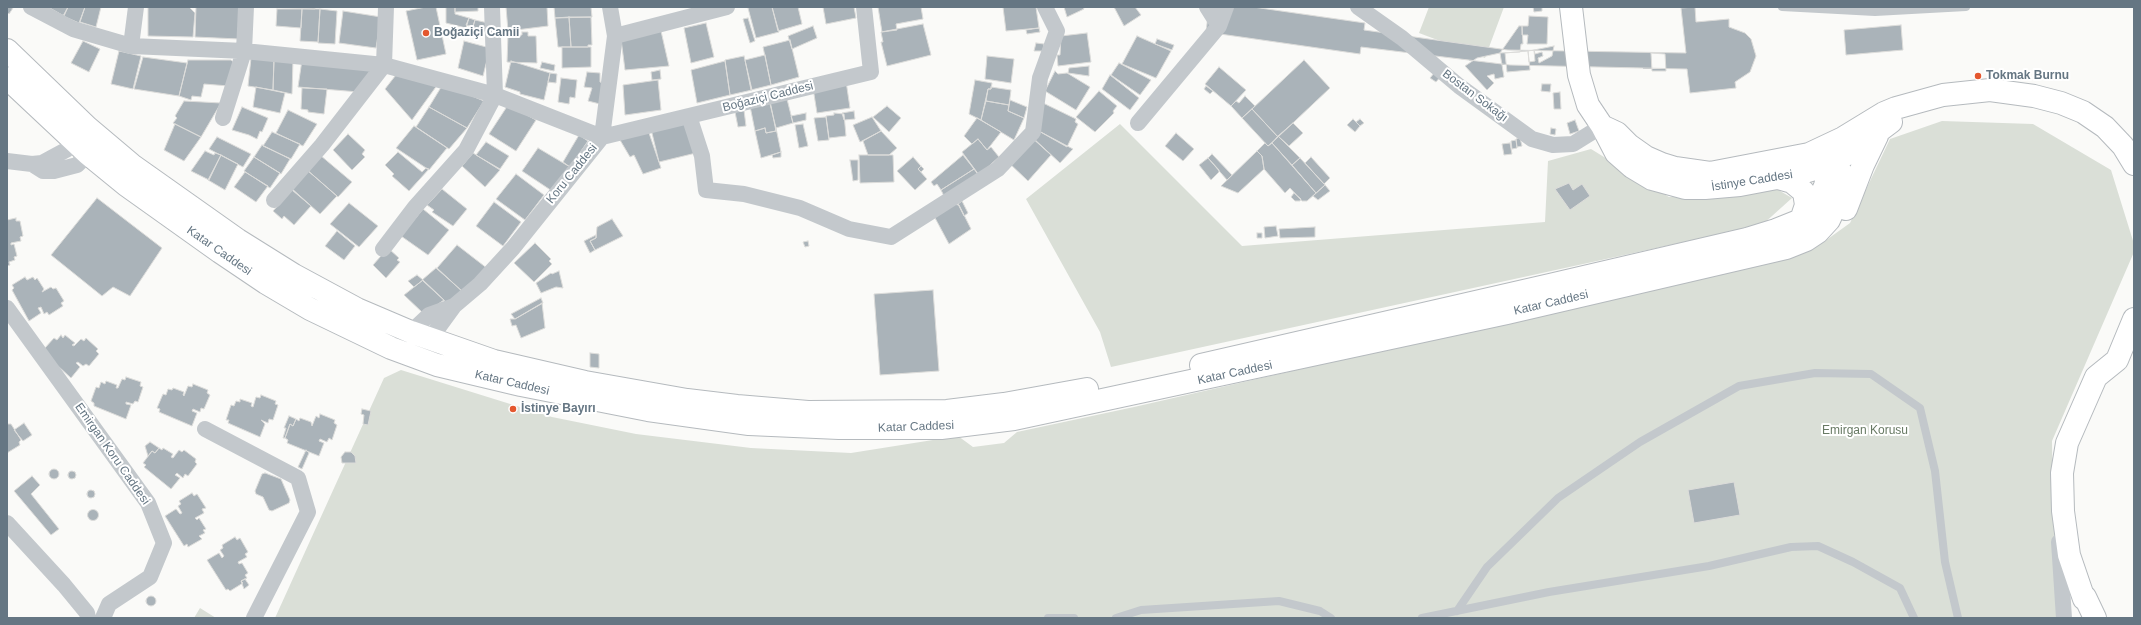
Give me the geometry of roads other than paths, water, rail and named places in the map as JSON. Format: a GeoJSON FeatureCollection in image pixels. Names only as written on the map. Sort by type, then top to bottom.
{"type":"FeatureCollection","features":[{"type":"Feature","properties":{"kind":"main road","name":"İstinye Caddesi"},"geometry":{"type":"LineString","coordinates":[[1571,7],[1572,29],[1583,92],[1588,105],[1602,126],[1616,153],[1632,167],[1652,179],[1685,188],[1740,185],[1778,178],[1818,168],[1827,155]]}},
{"type":"Feature","properties":{"kind":"main road","name":"Katar Caddesi"},"geometry":{"type":"LineString","coordinates":[[7,50],[126,185],[266,283],[322,315],[402,353],[465,372],[581,398],[648,410],[749,424],[887,429],[941,428],[1014,419],[1179,385],[1769,253],[1804,230]]}},
{"type":"Feature","properties":{"kind":"main road","name":"Katar Caddesi"},"geometry":{"type":"LineString","coordinates":[[7,78],[88,141],[294,275],[357,309],[421,336],[494,361],[585,382],[687,400],[808,412],[947,411],[1004,404],[1173,371],[1747,239],[1804,230],[1818,232],[1829,220],[1840,196],[1841,172],[1827,155]]}},
{"type":"Feature","properties":{"kind":"main road"},"geometry":{"type":"LineString","coordinates":[[1827,155],[1843,138],[1884,113],[1943,94],[1990,90],[2034,96],[2061,103],[2083,112],[2105,127],[2123,146],[2134,164]]}},
{"type":"Feature","properties":{"kind":"main road"},"geometry":{"type":"LineString","coordinates":[[1827,155],[1859,147],[1910,105]]}},
{"type":"Feature","properties":{"kind":"main road","name":"İstinye Caddesi"},"geometry":{"type":"LineString","coordinates":[[1602,126],[1616,133],[1629,145],[1646,156],[1675,168],[1694,172],[1710,173],[1760,165],[1809,154],[1827,155]]}},
{"type":"Feature","properties":{"kind":"main road"},"geometry":{"type":"LineString","coordinates":[[1778,178],[1792,182],[1804,192],[1806,205],[1804,230],[1818,236],[1840,222],[1866,159],[1882,128]]}},
{"type":"Feature","properties":{"kind":"main road"},"geometry":{"type":"LineString","coordinates":[[2095,618],[2085,597],[2084,599],[2070,555],[2063,511],[2062,473],[2067,444],[2096,377],[2117,360],[2134,319]]}},
{"type":"Feature","properties":{"kind":"main road"},"geometry":{"type":"LineString","coordinates":[[402,353],[421,336]]}},
{"type":"Feature","properties":{"kind":"main road"},"geometry":{"type":"LineString","coordinates":[[421,336],[423,360]]}},
{"type":"Feature","properties":{"kind":"street"},"geometry":{"type":"LineString","coordinates":[[31,7],[73,29],[130,46],[244,52],[384,65],[495,95],[602,137]]}},
{"type":"Feature","properties":{"kind":"street"},"geometry":{"type":"LineString","coordinates":[[130,46],[136,7]]}},
{"type":"Feature","properties":{"kind":"street"},"geometry":{"type":"LineString","coordinates":[[223,118],[244,52],[246,7]]}},
{"type":"Feature","properties":{"kind":"street"},"geometry":{"type":"LineString","coordinates":[[274,200],[322,145],[384,65],[386,7]]}},
{"type":"Feature","properties":{"kind":"street"},"geometry":{"type":"LineString","coordinates":[[383,249],[415,207],[466,150],[495,95],[492,7]]}},
{"type":"Feature","properties":{"kind":"street","name":"Koru Caddesi"},"geometry":{"type":"LineString","coordinates":[[421,336],[429,315],[454,306],[480,284],[513,248],[602,137],[615,36],[610,7]]}},
{"type":"Feature","properties":{"kind":"street"},"geometry":{"type":"LineString","coordinates":[[615,36],[727,7]]}},
{"type":"Feature","properties":{"kind":"street","name":"Boğaziçi Caddesi"},"geometry":{"type":"LineString","coordinates":[[602,137],[871,72],[864,7]]}},
{"type":"Feature","properties":{"kind":"street"},"geometry":{"type":"LineString","coordinates":[[689,116],[702,156],[706,190],[744,194],[800,208],[849,229],[891,238],[998,169],[1033,132],[1040,78],[1057,31],[1045,7]]}},
{"type":"Feature","properties":{"kind":"street"},"geometry":{"type":"LineString","coordinates":[[1207,7],[1219,26]]}},
{"type":"Feature","properties":{"kind":"street"},"geometry":{"type":"LineString","coordinates":[[1138,123],[1219,26],[1226,7]]}},
{"type":"Feature","properties":{"kind":"street","name":"Bostan Sokağı"},"geometry":{"type":"LineString","coordinates":[[1358,7],[1402,38],[1460,86],[1532,139],[1553,145],[1573,144],[1602,126]]}},
{"type":"Feature","properties":{"kind":"street"},"geometry":{"type":"LineString","coordinates":[[7,161],[32,164],[42,163],[66,150],[88,141]]}},
{"type":"Feature","properties":{"kind":"street","name":"Emirgan Koru Caddesi"},"geometry":{"type":"LineString","coordinates":[[7,308],[148,503],[164,543],[150,577],[109,604],[103,618]]}},
{"type":"Feature","properties":{"kind":"street"},"geometry":{"type":"LineString","coordinates":[[205,429],[298,478],[308,512],[254,618]]}},
{"type":"Feature","properties":{"kind":"street"},"geometry":{"type":"LineString","coordinates":[[2062,473],[2056,501],[2064,618]]}},
{"type":"Feature","properties":{"kind":"street"},"geometry":{"type":"LineString","coordinates":[[7,523],[64,585],[86,613],[88,618]]}},
{"type":"Feature","properties":{"kind":"lane"},"geometry":{"type":"LineString","coordinates":[[1782,7],[1875,12],[1966,7]]}},
{"type":"Feature","properties":{"kind":"lane"},"geometry":{"type":"LineString","coordinates":[[1457,611],[1487,567],[1558,498],[1640,442],[1739,386],[1814,373],[1871,374],[1920,408],[1935,471],[1945,562],[1958,618]]}},
{"type":"Feature","properties":{"kind":"lane"},"geometry":{"type":"LineString","coordinates":[[1422,618],[1550,592],[1709,566],[1791,547],[1818,546],[1853,562],[1900,588],[1914,618]]}},
{"type":"Feature","properties":{"kind":"lane"},"geometry":{"type":"LineString","coordinates":[[1116,618],[1141,610],[1279,601],[1320,611],[1331,618]]}},
{"type":"Feature","properties":{"kind":"lane"},"geometry":{"type":"LineString","coordinates":[[1048,618],[1074,618]]}},
{"type":"Feature","properties":{"kind":"place","name":"Boğaziçi Camii"},"geometry":{"type":"Point","coordinates":[426,33]}},
{"type":"Feature","properties":{"kind":"place","name":"Tokmak Burnu"},"geometry":{"type":"Point","coordinates":[1978,76]}},
{"type":"Feature","properties":{"kind":"place","name":"İstinye Bayırı"},"geometry":{"type":"Point","coordinates":[513,409]}},
{"type":"Feature","properties":{"kind":"park label","name":"Emirgan Korusu"},"geometry":{"type":"Point","coordinates":[1865,431]}}]}
